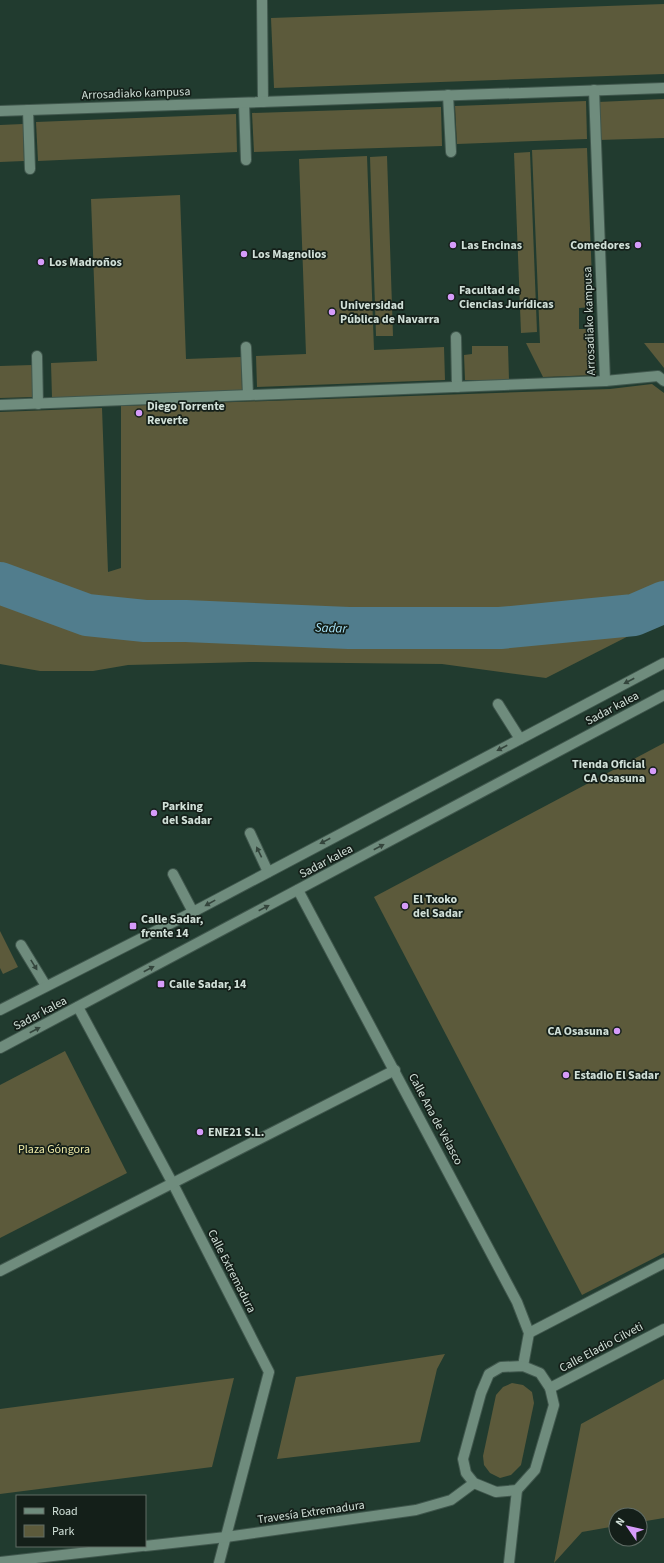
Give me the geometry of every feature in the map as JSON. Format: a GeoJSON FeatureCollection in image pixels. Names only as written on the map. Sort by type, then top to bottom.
{"type":"FeatureCollection","features":[{"type":"Feature","properties":{"kind":"street"},"geometry":{"type":"LineString","coordinates":[[262,0],[263,102]]}},
{"type":"Feature","properties":{"kind":"street","name":"Arrosadiako kampusa"},"geometry":{"type":"LineString","coordinates":[[0,111],[664,88]]}},
{"type":"Feature","properties":{"kind":"street","name":"Arrosadiako kampusa"},"geometry":{"type":"LineString","coordinates":[[0,405],[605,381],[594,90]]}},
{"type":"Feature","properties":{"kind":"street"},"geometry":{"type":"LineString","coordinates":[[448,95],[451,152]]}},
{"type":"Feature","properties":{"kind":"street"},"geometry":{"type":"LineString","coordinates":[[244,103],[246,160]]}},
{"type":"Feature","properties":{"kind":"street"},"geometry":{"type":"LineString","coordinates":[[28,110],[30,169]]}},
{"type":"Feature","properties":{"kind":"street"},"geometry":{"type":"LineString","coordinates":[[456,337],[457,387]]}},
{"type":"Feature","properties":{"kind":"street"},"geometry":{"type":"LineString","coordinates":[[246,347],[248,395]]}},
{"type":"Feature","properties":{"kind":"street"},"geometry":{"type":"LineString","coordinates":[[38,356],[38,404]]}},
{"type":"Feature","properties":{"kind":"street"},"geometry":{"type":"LineString","coordinates":[[605,381],[658,376],[664,381]]}},
{"type":"Feature","properties":{"kind":"street","name":"Sadar kalea"},"geometry":{"type":"LineString","coordinates":[[0,1010],[193,912],[664,663]]}},
{"type":"Feature","properties":{"kind":"street","name":"Sadar kalea"},"geometry":{"type":"LineString","coordinates":[[0,1048],[664,695]]}},
{"type":"Feature","properties":{"kind":"street"},"geometry":{"type":"LineString","coordinates":[[498,704],[520,739]]}},
{"type":"Feature","properties":{"kind":"street"},"geometry":{"type":"LineString","coordinates":[[250,833],[268,872]]}},
{"type":"Feature","properties":{"kind":"street"},"geometry":{"type":"LineString","coordinates":[[173,874],[193,912]]}},
{"type":"Feature","properties":{"kind":"street","name":"Calle Ana de Velasco"},"geometry":{"type":"LineString","coordinates":[[298,890],[517,1302],[529,1333]]}},
{"type":"Feature","properties":{"kind":"street"},"geometry":{"type":"LineString","coordinates":[[21,945],[46,986]]}},
{"type":"Feature","properties":{"kind":"street","name":"Calle Extremadura"},"geometry":{"type":"LineString","coordinates":[[78,1007],[173,1184],[269,1372],[219,1563]]}},
{"type":"Feature","properties":{"kind":"street"},"geometry":{"type":"LineString","coordinates":[[0,1271],[395,1070]]}},
{"type":"Feature","properties":{"kind":"street"},"geometry":{"type":"LineString","coordinates":[[523,1366],[529,1333],[664,1263]]}},
{"type":"Feature","properties":{"kind":"street","name":"Calle Eladio Cilveti"},"geometry":{"type":"LineString","coordinates":[[550,1388],[664,1329]]}},
{"type":"Feature","properties":{"kind":"street"},"geometry":{"type":"LineString","coordinates":[[509,1563],[517,1490],[535,1470],[554,1405],[550,1388],[540,1373],[523,1366],[501,1367],[489,1374],[481,1393],[463,1459],[466,1473],[474,1483],[496,1492],[517,1490]]}},
{"type":"Feature","properties":{"kind":"street","name":"Travesía Extremadura"},"geometry":{"type":"LineString","coordinates":[[146,1546],[226,1537],[416,1510],[451,1500],[474,1483]]}},
{"type":"Feature","properties":{"kind":"street"},"geometry":{"type":"LineString","coordinates":[[0,1562],[133,1547]]}},
{"type":"Feature","properties":{"kind":"green space"},"geometry":{"type":"Polygon","coordinates":[[[664,4],[664,74],[274,88],[271,18],[664,4]]]}},
{"type":"Feature","properties":{"kind":"green space"},"geometry":{"type":"Polygon","coordinates":[[[664,99],[664,138],[599,140],[598,102],[664,99]]]}},
{"type":"Feature","properties":{"kind":"green space"},"geometry":{"type":"Polygon","coordinates":[[[586,101],[587,139],[457,144],[455,106],[586,101]]]}},
{"type":"Feature","properties":{"kind":"green space"},"geometry":{"type":"Polygon","coordinates":[[[441,107],[442,146],[254,152],[252,113],[441,107]]]}},
{"type":"Feature","properties":{"kind":"green space"},"geometry":{"type":"Polygon","coordinates":[[[236,114],[237,152],[38,161],[36,122],[236,114]]]}},
{"type":"Feature","properties":{"kind":"green space"},"geometry":{"type":"Polygon","coordinates":[[[23,124],[24,161],[0,162],[0,125],[23,124]]]}},
{"type":"Feature","properties":{"kind":"green space"},"geometry":{"type":"Polygon","coordinates":[[[587,148],[593,307],[579,308],[579,329],[594,329],[596,375],[543,377],[526,343],[540,343],[532,150],[587,148]]]}},
{"type":"Feature","properties":{"kind":"green space"},"geometry":{"type":"Polygon","coordinates":[[[530,152],[537,332],[521,333],[514,153],[530,152]]]}},
{"type":"Feature","properties":{"kind":"green space"},"geometry":{"type":"Polygon","coordinates":[[[367,156],[374,350],[444,347],[445,380],[257,387],[256,356],[306,354],[299,159],[367,156]]]}},
{"type":"Feature","properties":{"kind":"green space"},"geometry":{"type":"Polygon","coordinates":[[[387,156],[393,336],[376,336],[370,157],[387,156]]]}},
{"type":"Feature","properties":{"kind":"green space"},"geometry":{"type":"Polygon","coordinates":[[[180,195],[186,359],[241,357],[242,390],[52,398],[51,363],[97,361],[91,199],[180,195]]]}},
{"type":"Feature","properties":{"kind":"green space"},"geometry":{"type":"Polygon","coordinates":[[[644,343],[664,343],[664,368],[644,343]]]}},
{"type":"Feature","properties":{"kind":"green space"},"geometry":{"type":"Polygon","coordinates":[[[472,346],[508,346],[509,380],[465,380],[464,355],[472,354],[472,346]]]}},
{"type":"Feature","properties":{"kind":"green space"},"geometry":{"type":"Polygon","coordinates":[[[32,365],[33,397],[0,398],[0,366],[32,365]]]}},
{"type":"Feature","properties":{"kind":"green space"},"geometry":{"type":"Polygon","coordinates":[[[652,384],[664,393],[664,618],[546,678],[442,664],[250,662],[128,665],[93,671],[40,671],[0,664],[0,412],[102,408],[108,572],[121,568],[121,406],[610,389],[652,384]]]}},
{"type":"Feature","properties":{"kind":"green space","name":"Estadio El Sadar"},"geometry":{"type":"Polygon","coordinates":[[[664,743],[664,1253],[582,1295],[374,897],[664,743]]]}},
{"type":"Feature","properties":{"kind":"green space"},"geometry":{"type":"Polygon","coordinates":[[[0,931],[18,967],[3,974],[0,968],[0,931]]]}},
{"type":"Feature","properties":{"kind":"green space","name":"Plaza Góngora"},"geometry":{"type":"Polygon","coordinates":[[[65,1051],[127,1173],[0,1238],[0,1085],[65,1051]]]}},
{"type":"Feature","properties":{"kind":"green space"},"geometry":{"type":"Polygon","coordinates":[[[445,1354],[437,1369],[420,1442],[277,1459],[296,1377],[445,1354]]]}},
{"type":"Feature","properties":{"kind":"green space"},"geometry":{"type":"Polygon","coordinates":[[[234,1378],[212,1467],[0,1494],[0,1409],[234,1378]]]}},
{"type":"Feature","properties":{"kind":"green space"},"geometry":{"type":"Polygon","coordinates":[[[664,1379],[664,1518],[648,1521],[648,1507],[608,1507],[608,1527],[582,1532],[554,1563],[581,1424],[664,1379]]]}},
{"type":"Feature","properties":{"kind":"green space"},"geometry":{"type":"Polygon","coordinates":[[[512,1383],[523,1385],[532,1392],[534,1403],[521,1465],[511,1475],[500,1478],[490,1473],[484,1465],[483,1456],[496,1395],[503,1387],[512,1383]]]}},
{"type":"Feature","properties":{"kind":"waterway","name":"Sadar"},"geometry":{"type":"LineString","coordinates":[[0,583],[87,615],[145,621],[186,621],[349,628],[500,628],[634,615],[664,602]]}},
{"type":"Feature","properties":{"kind":"place","name":"Las Encinas"},"geometry":{"type":"Point","coordinates":[453,245]}},
{"type":"Feature","properties":{"kind":"place","name":"Comedores"},"geometry":{"type":"Point","coordinates":[638,245]}},
{"type":"Feature","properties":{"kind":"place","name":"Los Magnolios"},"geometry":{"type":"Point","coordinates":[244,254]}},
{"type":"Feature","properties":{"kind":"place","name":"Los Madroños"},"geometry":{"type":"Point","coordinates":[41,262]}},
{"type":"Feature","properties":{"kind":"place","name":"Facultad de Ciencias Jurídicas"},"geometry":{"type":"Point","coordinates":[451,297]}},
{"type":"Feature","properties":{"kind":"place","name":"Universidad Pública de Navarra"},"geometry":{"type":"Point","coordinates":[332,312]}},
{"type":"Feature","properties":{"kind":"place","name":"Diego Torrente Reverte"},"geometry":{"type":"Point","coordinates":[139,413]}},
{"type":"Feature","properties":{"kind":"place","name":"Tienda Oficial CA Osasuna"},"geometry":{"type":"Point","coordinates":[653,771]}},
{"type":"Feature","properties":{"kind":"place","name":"Parking del Sadar"},"geometry":{"type":"Point","coordinates":[154,813]}},
{"type":"Feature","properties":{"kind":"place","name":"El Txoko del Sadar"},"geometry":{"type":"Point","coordinates":[405,906]}},
{"type":"Feature","properties":{"kind":"place","name":"Calle Sadar, frente 14"},"geometry":{"type":"Point","coordinates":[133,926]}},
{"type":"Feature","properties":{"kind":"place","name":"Calle Sadar, 14"},"geometry":{"type":"Point","coordinates":[161,984]}},
{"type":"Feature","properties":{"kind":"place","name":"CA Osasuna"},"geometry":{"type":"Point","coordinates":[617,1031]}},
{"type":"Feature","properties":{"kind":"place","name":"Estadio El Sadar"},"geometry":{"type":"Point","coordinates":[566,1075]}},
{"type":"Feature","properties":{"kind":"place","name":"ENE21 S.L."},"geometry":{"type":"Point","coordinates":[200,1132]}}]}
